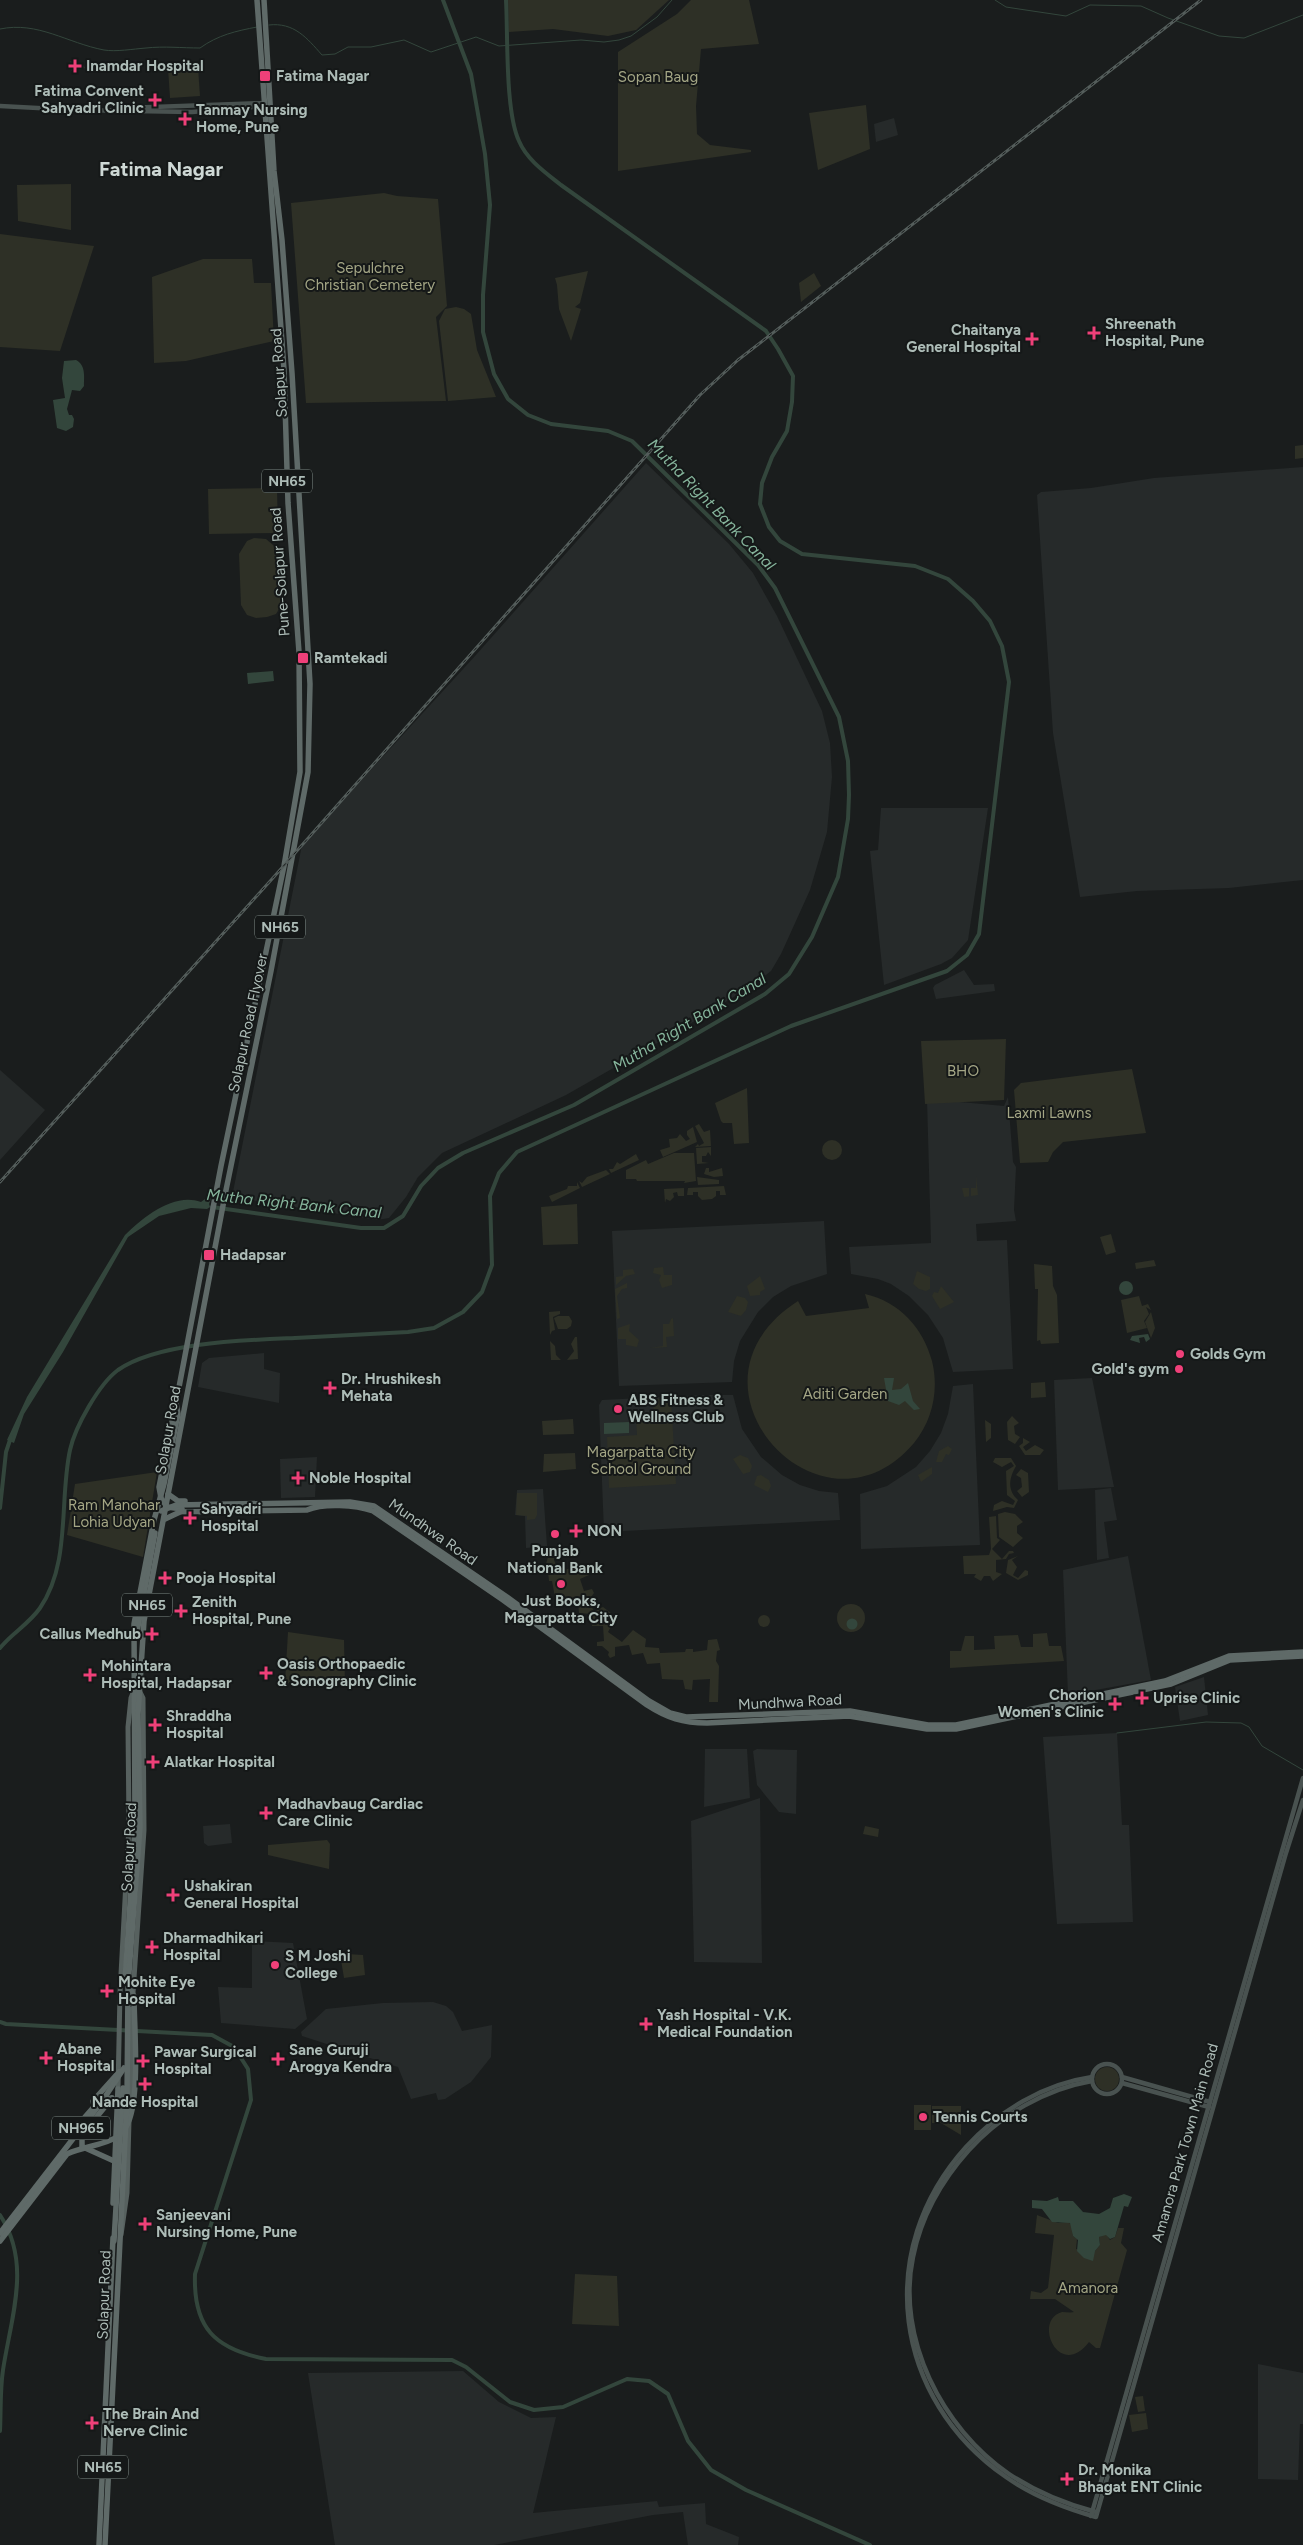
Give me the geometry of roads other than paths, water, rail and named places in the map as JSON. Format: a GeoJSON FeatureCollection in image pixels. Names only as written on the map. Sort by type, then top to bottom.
{"type":"FeatureCollection","features":[{"type":"Feature","properties":{"kind":"highway","name":"Solapur Road"},"geometry":{"type":"LineString","coordinates":[[257,0],[262,20],[290,343],[310,684],[310,744]]}},
{"type":"Feature","properties":{"kind":"highway","name":"Solapur Road"},"geometry":{"type":"LineString","coordinates":[[262,20],[264,0]]}},
{"type":"Feature","properties":{"kind":"highway","name":"Solapur Road"},"geometry":{"type":"LineString","coordinates":[[263,33],[271,201]]}},
{"type":"Feature","properties":{"kind":"highway","name":"Pune-Solapur Road"},"geometry":{"type":"LineString","coordinates":[[271,201],[282,347],[288,503],[299,662],[300,762]]}},
{"type":"Feature","properties":{"kind":"highway"},"geometry":{"type":"LineString","coordinates":[[282,347],[290,343]]}},
{"type":"Feature","properties":{"kind":"highway","name":"Solapur Road Flyover"},"geometry":{"type":"LineString","coordinates":[[232,1158],[308,772],[310,744]]}},
{"type":"Feature","properties":{"kind":"highway","name":"Solapur Road Flyover"},"geometry":{"type":"LineString","coordinates":[[239,1080],[284,866],[300,772],[300,762]]}},
{"type":"Feature","properties":{"kind":"highway","name":"Solapur Road"},"geometry":{"type":"LineString","coordinates":[[137,1693],[136,1616],[178,1414],[176,1403],[215,1194],[239,1080]]}},
{"type":"Feature","properties":{"kind":"highway","name":"Solapur Road"},"geometry":{"type":"LineString","coordinates":[[137,1693],[144,1620],[165,1519],[166,1503],[170,1493],[232,1158]]}},
{"type":"Feature","properties":{"kind":"highway"},"geometry":{"type":"LineString","coordinates":[[166,1503],[159,1487],[176,1403]]}},
{"type":"Feature","properties":{"kind":"highway"},"geometry":{"type":"LineString","coordinates":[[162,1491],[170,1493],[178,1501]]}},
{"type":"Feature","properties":{"kind":"highway"},"geometry":{"type":"LineString","coordinates":[[136,1646],[159,1509],[166,1503],[178,1501],[231,1506]]}},
{"type":"Feature","properties":{"kind":"highway"},"geometry":{"type":"LineString","coordinates":[[188,1501],[188,1512]]}},
{"type":"Feature","properties":{"kind":"highway"},"geometry":{"type":"LineString","coordinates":[[165,1519],[177,1513],[231,1506],[315,1501],[316,1506],[307,1510],[231,1506],[166,1503]]}},
{"type":"Feature","properties":{"kind":"highway","name":"Mundhwa Road"},"geometry":{"type":"LineString","coordinates":[[316,1506],[335,1505],[362,1508],[378,1513],[597,1666],[649,1701],[677,1716],[707,1718],[850,1711],[942,1726],[972,1722],[1165,1681],[1242,1654],[1303,1652]]}},
{"type":"Feature","properties":{"kind":"highway","name":"Mundhwa Road"},"geometry":{"type":"LineString","coordinates":[[1226,1659],[1303,1656]]}},
{"type":"Feature","properties":{"kind":"highway","name":"NH65"},"geometry":{"type":"LineString","coordinates":[[117,2227],[126,1956],[137,1786],[137,1693]]}},
{"type":"Feature","properties":{"kind":"highway","name":"NH65"},"geometry":{"type":"LineString","coordinates":[[116,2241],[128,2076],[128,1986],[140,1827],[137,1786]]}},
{"type":"Feature","properties":{"kind":"highway","name":"NH965"},"geometry":{"type":"LineString","coordinates":[[0,2242],[3,2232],[12,2224],[67,2154],[78,2148],[107,2142],[118,2136],[128,2124],[132,2115],[134,1996],[128,1986]]}},
{"type":"Feature","properties":{"kind":"highway"},"geometry":{"type":"LineString","coordinates":[[94,2105],[93,2101],[98,2094],[122,2070]]}},
{"type":"Feature","properties":{"kind":"highway","name":"NH965"},"geometry":{"type":"LineString","coordinates":[[26,2200],[122,2070]]}},
{"type":"Feature","properties":{"kind":"highway","name":"Solapur Road"},"geometry":{"type":"LineString","coordinates":[[105,2545],[116,2241],[112,2228],[118,2089]]}},
{"type":"Feature","properties":{"kind":"highway"},"geometry":{"type":"LineString","coordinates":[[82,2147],[82,2135],[118,2089],[131,2090]]}},
{"type":"Feature","properties":{"kind":"highway","name":"NH965"},"geometry":{"type":"LineString","coordinates":[[12,2224],[34,2186],[94,2105],[99,2101],[112,2098]]}},
{"type":"Feature","properties":{"kind":"highway","name":"NH965"},"geometry":{"type":"LineString","coordinates":[[12,2224],[18,2224],[69,2154],[82,2147],[114,2161]]}},
{"type":"Feature","properties":{"kind":"highway","name":"Solapur Road"},"geometry":{"type":"LineString","coordinates":[[99,2545],[116,2241]]}},
{"type":"Feature","properties":{"kind":"main road"},"geometry":{"type":"LineString","coordinates":[[0,105],[140,112],[265,105]]}},
{"type":"Feature","properties":{"kind":"main road","name":"Solapur Road"},"geometry":{"type":"LineString","coordinates":[[116,2241],[124,2229],[126,2207],[131,2090],[131,2027],[145,1813],[143,1698],[137,1693],[130,1698],[128,1727],[130,1826],[120,2030],[122,2070],[118,2089]]}},
{"type":"Feature","properties":{"kind":"main road","name":"Amanora Park Town Main Road"},"geometry":{"type":"LineString","coordinates":[[1094,2514],[1292,1833],[1292,1823],[1302,1780]]}},
{"type":"Feature","properties":{"kind":"main road","name":"Amanora Park Town Main Road"},"geometry":{"type":"LineString","coordinates":[[1094,2514],[1286,1834],[1303,1800]]}},
{"type":"Feature","properties":{"kind":"main road"},"geometry":{"type":"LineString","coordinates":[[1092,2079],[1098,2091],[1106,2094],[1117,2091],[1122,2080],[1117,2068],[1108,2064],[1098,2068],[1092,2079],[1055,2091],[1005,2118],[983,2135],[964,2156],[936,2196],[917,2240],[912,2264],[911,2286],[914,2326],[931,2386],[950,2422],[969,2446],[990,2465],[1035,2495],[1094,2514]]}},
{"type":"Feature","properties":{"kind":"main road"},"geometry":{"type":"LineString","coordinates":[[1122,2080],[1209,2104]]}},
{"type":"Feature","properties":{"kind":"waterway","name":"Mutha Right Bank Canal"},"geometry":{"type":"LineString","coordinates":[[212,1207],[361,1228],[384,1228],[403,1216],[421,1186],[438,1168],[463,1153],[574,1105],[765,994],[789,974],[812,937],[838,877],[848,819],[849,795],[848,761],[839,717],[775,588],[758,565],[632,441],[608,431],[551,424],[528,415],[508,399],[494,374],[483,332],[483,295],[490,205],[485,154],[471,74],[443,0]]}},
{"type":"Feature","properties":{"kind":"waterway"},"geometry":{"type":"LineString","coordinates":[[0,1648],[36,1614],[50,1590],[60,1552],[70,1450],[82,1418],[103,1385],[118,1370],[156,1353],[204,1344],[408,1332],[434,1328],[463,1312],[482,1292],[492,1265],[490,1196],[499,1173],[517,1152],[791,1026],[947,971],[967,955],[979,934],[1009,682],[1002,646],[990,621],[973,601],[948,579],[915,566],[802,554],[780,541],[769,527],[760,504],[762,483],[772,457],[787,431],[792,402],[793,376],[766,331],[561,185],[537,166],[522,148],[511,111],[506,0]]}},
{"type":"Feature","properties":{"kind":"waterway"},"geometry":{"type":"LineString","coordinates":[[269,25],[286,26],[299,32],[322,55],[335,54],[348,47],[371,47],[404,40],[431,52],[476,37],[499,46],[581,40],[604,42],[631,36],[657,17],[672,0]]}},
{"type":"Feature","properties":{"kind":"waterway"},"geometry":{"type":"LineString","coordinates":[[995,0],[1006,7],[1066,16],[1090,5],[1141,6],[1168,18],[1219,36],[1244,38],[1303,15]]}},
{"type":"Feature","properties":{"kind":"waterway"},"geometry":{"type":"LineString","coordinates":[[0,29],[14,27],[40,30],[90,47],[114,51],[160,47],[200,48],[227,34],[257,27]]}},
{"type":"Feature","properties":{"kind":"waterway","name":"Mutha Right Bank Canal"},"geometry":{"type":"LineString","coordinates":[[0,1508],[6,1452],[11,1437]]}},
{"type":"Feature","properties":{"kind":"waterway"},"geometry":{"type":"LineString","coordinates":[[1117,1733],[1206,1722],[1241,1723],[1249,1727],[1262,1746],[1303,1770]]}},
{"type":"Feature","properties":{"kind":"waterway"},"geometry":{"type":"LineString","coordinates":[[0,2022],[6,2024],[212,2035],[234,2047],[248,2069],[251,2100],[195,2274],[195,2293],[198,2309],[203,2322],[221,2342],[248,2355],[266,2359],[452,2360],[466,2367],[510,2402],[534,2410],[563,2407],[627,2379],[649,2381],[668,2394],[688,2441],[711,2470],[746,2490],[870,2545]]}},
{"type":"Feature","properties":{"kind":"waterway","name":"Mutha Right Bank Canal"},"geometry":{"type":"LineString","coordinates":[[0,2215],[10,2233],[17,2271],[17,2291],[2,2378],[0,2431]]}},
{"type":"Feature","properties":{"kind":"railway"},"geometry":{"type":"LineString","coordinates":[[0,1182],[272,879],[700,395],[738,360],[1201,0]]}},
{"type":"Feature","properties":{"kind":"place","name":"Inamdar Hospital"},"geometry":{"type":"Point","coordinates":[75,66]}},
{"type":"Feature","properties":{"kind":"place","name":"Fatima Nagar"},"geometry":{"type":"Point","coordinates":[265,76]}},
{"type":"Feature","properties":{"kind":"place","name":"Fatima Convent Sahyadri Clinic"},"geometry":{"type":"Point","coordinates":[155,100]}},
{"type":"Feature","properties":{"kind":"place","name":"Tanmay Nursing Home, Pune"},"geometry":{"type":"Point","coordinates":[185,119]}},
{"type":"Feature","properties":{"kind":"place","name":"Shreenath Hospital, Pune"},"geometry":{"type":"Point","coordinates":[1094,333]}},
{"type":"Feature","properties":{"kind":"place","name":"Chaitanya General Hospital"},"geometry":{"type":"Point","coordinates":[1032,339]}},
{"type":"Feature","properties":{"kind":"place","name":"Ramtekadi"},"geometry":{"type":"Point","coordinates":[303,658]}},
{"type":"Feature","properties":{"kind":"place","name":"Hadapsar"},"geometry":{"type":"Point","coordinates":[209,1255]}},
{"type":"Feature","properties":{"kind":"place","name":"Golds Gym"},"geometry":{"type":"Point","coordinates":[1180,1354]}},
{"type":"Feature","properties":{"kind":"place","name":"Gold's gym"},"geometry":{"type":"Point","coordinates":[1179,1369]}},
{"type":"Feature","properties":{"kind":"place","name":"Dr. Hrushikesh Mehata"},"geometry":{"type":"Point","coordinates":[330,1388]}},
{"type":"Feature","properties":{"kind":"place","name":"ABS Fitness & Wellness Club"},"geometry":{"type":"Point","coordinates":[618,1409]}},
{"type":"Feature","properties":{"kind":"place","name":"Noble Hospital"},"geometry":{"type":"Point","coordinates":[298,1478]}},
{"type":"Feature","properties":{"kind":"place","name":"Sahyadri Hospital"},"geometry":{"type":"Point","coordinates":[190,1518]}},
{"type":"Feature","properties":{"kind":"place","name":"NON"},"geometry":{"type":"Point","coordinates":[576,1531]}},
{"type":"Feature","properties":{"kind":"place","name":"Punjab National Bank"},"geometry":{"type":"Point","coordinates":[555,1534]}},
{"type":"Feature","properties":{"kind":"place","name":"Pooja Hospital"},"geometry":{"type":"Point","coordinates":[165,1578]}},
{"type":"Feature","properties":{"kind":"place","name":"Just Books, Magarpatta City"},"geometry":{"type":"Point","coordinates":[561,1584]}},
{"type":"Feature","properties":{"kind":"place","name":"Zenith Hospital, Pune"},"geometry":{"type":"Point","coordinates":[181,1611]}},
{"type":"Feature","properties":{"kind":"place","name":"Callus Medhub"},"geometry":{"type":"Point","coordinates":[152,1634]}},
{"type":"Feature","properties":{"kind":"place","name":"Oasis Orthopaedic & Sonography Clinic"},"geometry":{"type":"Point","coordinates":[266,1673]}},
{"type":"Feature","properties":{"kind":"place","name":"Mohintara Hospital, Hadapsar"},"geometry":{"type":"Point","coordinates":[90,1675]}},
{"type":"Feature","properties":{"kind":"place","name":"Uprise Clinic"},"geometry":{"type":"Point","coordinates":[1142,1698]}},
{"type":"Feature","properties":{"kind":"place","name":"Chorion Women's Clinic"},"geometry":{"type":"Point","coordinates":[1115,1704]}},
{"type":"Feature","properties":{"kind":"place","name":"Shraddha Hospital"},"geometry":{"type":"Point","coordinates":[155,1725]}},
{"type":"Feature","properties":{"kind":"place","name":"Alatkar Hospital"},"geometry":{"type":"Point","coordinates":[153,1762]}},
{"type":"Feature","properties":{"kind":"place","name":"Madhavbaug Cardiac Care Clinic"},"geometry":{"type":"Point","coordinates":[266,1813]}},
{"type":"Feature","properties":{"kind":"place","name":"Ushakiran General Hospital"},"geometry":{"type":"Point","coordinates":[173,1895]}},
{"type":"Feature","properties":{"kind":"place","name":"Dharmadhikari Hospital"},"geometry":{"type":"Point","coordinates":[152,1947]}},
{"type":"Feature","properties":{"kind":"place","name":"S M Joshi College"},"geometry":{"type":"Point","coordinates":[275,1965]}},
{"type":"Feature","properties":{"kind":"place","name":"Mohite Eye Hospital"},"geometry":{"type":"Point","coordinates":[107,1991]}},
{"type":"Feature","properties":{"kind":"place","name":"Yash Hospital - V.K. Medical Foundation"},"geometry":{"type":"Point","coordinates":[646,2024]}},
{"type":"Feature","properties":{"kind":"place","name":"Abane Hospital"},"geometry":{"type":"Point","coordinates":[46,2058]}},
{"type":"Feature","properties":{"kind":"place","name":"Sane Guruji Arogya Kendra"},"geometry":{"type":"Point","coordinates":[278,2059]}},
{"type":"Feature","properties":{"kind":"place","name":"Pawar Surgical Hospital"},"geometry":{"type":"Point","coordinates":[143,2061]}},
{"type":"Feature","properties":{"kind":"place","name":"Nande Hospital"},"geometry":{"type":"Point","coordinates":[145,2084]}},
{"type":"Feature","properties":{"kind":"place","name":"Tennis Courts"},"geometry":{"type":"Point","coordinates":[923,2117]}},
{"type":"Feature","properties":{"kind":"place","name":"Sanjeevani Nursing Home, Pune"},"geometry":{"type":"Point","coordinates":[145,2224]}},
{"type":"Feature","properties":{"kind":"place","name":"The Brain And Nerve Clinic"},"geometry":{"type":"Point","coordinates":[92,2423]}},
{"type":"Feature","properties":{"kind":"place","name":"Dr. Monika Bhagat ENT Clinic"},"geometry":{"type":"Point","coordinates":[1067,2479]}},
{"type":"Feature","properties":{"kind":"district","name":"Fatima Nagar"},"geometry":{"type":"Point","coordinates":[161,169]}},
{"type":"Feature","properties":{"kind":"park label","name":"Sopan Baug"},"geometry":{"type":"Point","coordinates":[658,77]}},
{"type":"Feature","properties":{"kind":"park label","name":"Sepulchre Christian Cemetery"},"geometry":{"type":"Point","coordinates":[370,276]}},
{"type":"Feature","properties":{"kind":"park label","name":"BHO"},"geometry":{"type":"Point","coordinates":[963,1071]}},
{"type":"Feature","properties":{"kind":"park label","name":"Laxmi Lawns"},"geometry":{"type":"Point","coordinates":[1049,1113]}},
{"type":"Feature","properties":{"kind":"park label","name":"Aditi Garden"},"geometry":{"type":"Point","coordinates":[845,1394]}},
{"type":"Feature","properties":{"kind":"park label","name":"Magarpatta City School Ground"},"geometry":{"type":"Point","coordinates":[641,1460]}},
{"type":"Feature","properties":{"kind":"park label","name":"Ram Manohar Lohia Udyan"},"geometry":{"type":"Point","coordinates":[114,1514]}},
{"type":"Feature","properties":{"kind":"park label","name":"Amanora"},"geometry":{"type":"Point","coordinates":[1088,2288]}}]}
